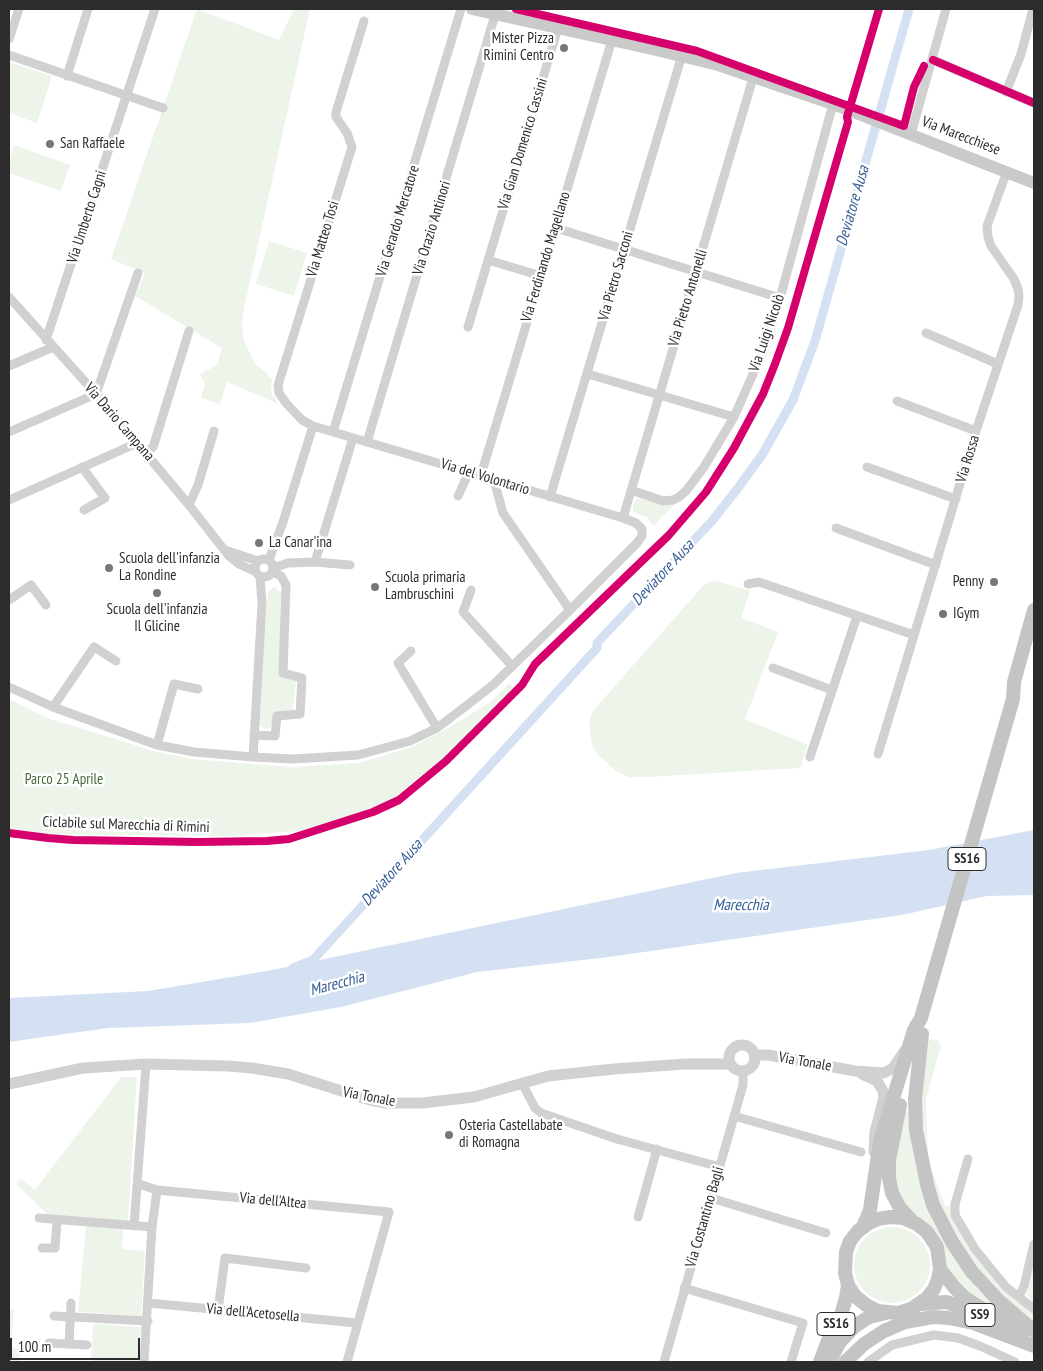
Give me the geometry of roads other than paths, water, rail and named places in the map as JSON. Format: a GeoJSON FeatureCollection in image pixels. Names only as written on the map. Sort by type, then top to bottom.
{"type":"FeatureCollection","features":[{"type":"Feature","properties":{"kind":"main road","name":"Via Marecchiese"},"geometry":{"type":"LineString","coordinates":[[472,9],[682,55],[718,65],[833,104],[1034,183]]}},
{"type":"Feature","properties":{"kind":"main road","name":"SS16"},"geometry":{"type":"LineString","coordinates":[[820,1362],[829,1338],[841,1315],[846,1298],[848,1285],[844,1263],[846,1252],[850,1242],[863,1227],[870,1210],[880,1141],[914,1030],[921,1018],[1013,699],[1014,682],[1034,610]]}},
{"type":"Feature","properties":{"kind":"main road","name":"SS16"},"geometry":{"type":"LineString","coordinates":[[1013,699],[1022,686],[1034,644]]}},
{"type":"Feature","properties":{"kind":"main road","name":"SS16"},"geometry":{"type":"LineString","coordinates":[[921,1018],[922,1034],[908,1070],[889,1160],[892,1193],[900,1208],[933,1239],[940,1258],[940,1269]]}},
{"type":"Feature","properties":{"kind":"main road"},"geometry":{"type":"LineString","coordinates":[[922,1034],[915,1099],[916,1130],[926,1184],[933,1205],[952,1242],[972,1272],[992,1294],[1034,1331]]}},
{"type":"Feature","properties":{"kind":"main road"},"geometry":{"type":"LineString","coordinates":[[863,1227],[878,1219],[890,1217],[912,1221]]}},
{"type":"Feature","properties":{"kind":"main road"},"geometry":{"type":"LineString","coordinates":[[920,1304],[934,1289],[940,1269]]}},
{"type":"Feature","properties":{"kind":"main road","name":"SS9"},"geometry":{"type":"LineString","coordinates":[[940,1269],[965,1298],[984,1310],[1034,1335]]}},
{"type":"Feature","properties":{"kind":"main road","name":"SS16"},"geometry":{"type":"LineString","coordinates":[[848,1285],[866,1306],[888,1313]]}},
{"type":"Feature","properties":{"kind":"main road","name":"SS9"},"geometry":{"type":"LineString","coordinates":[[920,1304],[946,1302],[965,1308],[1011,1329],[1034,1344]]}},
{"type":"Feature","properties":{"kind":"main road","name":"SS16"},"geometry":{"type":"LineString","coordinates":[[829,1362],[840,1342],[855,1326],[869,1317],[905,1311],[920,1304]]}},
{"type":"Feature","properties":{"kind":"main road"},"geometry":{"type":"LineString","coordinates":[[845,1362],[864,1344],[884,1331],[905,1322],[933,1317],[973,1323],[1034,1344]]}},
{"type":"Feature","properties":{"kind":"street"},"geometry":{"type":"LineString","coordinates":[[9,39],[19,9]]}},
{"type":"Feature","properties":{"kind":"street"},"geometry":{"type":"LineString","coordinates":[[67,76],[88,9]]}},
{"type":"Feature","properties":{"kind":"street","name":"Via Umberto Cagni"},"geometry":{"type":"LineString","coordinates":[[46,340],[155,9]]}},
{"type":"Feature","properties":{"kind":"street","name":"Via Gerardo Mercatore"},"geometry":{"type":"LineString","coordinates":[[333,432],[461,9]]}},
{"type":"Feature","properties":{"kind":"street"},"geometry":{"type":"LineString","coordinates":[[911,134],[946,9]]}},
{"type":"Feature","properties":{"kind":"street"},"geometry":{"type":"LineString","coordinates":[[1006,92],[1021,54],[1033,9]]}},
{"type":"Feature","properties":{"kind":"street","name":"Via Orazio Antinori"},"geometry":{"type":"LineString","coordinates":[[368,442],[495,14]]}},
{"type":"Feature","properties":{"kind":"street","name":"Via Matteo Tosi"},"geometry":{"type":"LineString","coordinates":[[333,432],[313,426],[302,420],[280,393],[278,386],[321,241],[352,147],[347,133],[336,117],[336,112],[364,21]]}},
{"type":"Feature","properties":{"kind":"street","name":"Via Gian Domenico Cassini"},"geometry":{"type":"LineString","coordinates":[[468,327],[558,28]]}},
{"type":"Feature","properties":{"kind":"street","name":"Via Ferdinando Magellano"},"geometry":{"type":"LineString","coordinates":[[481,475],[612,40]]}},
{"type":"Feature","properties":{"kind":"street"},"geometry":{"type":"LineString","coordinates":[[9,55],[163,108]]}},
{"type":"Feature","properties":{"kind":"street","name":"Via Pietro Sacconi"},"geometry":{"type":"LineString","coordinates":[[550,497],[682,55]]}},
{"type":"Feature","properties":{"kind":"street"},"geometry":{"type":"LineString","coordinates":[[933,60],[1034,103]]}},
{"type":"Feature","properties":{"kind":"street","name":"Via Pietro Antonelli"},"geometry":{"type":"LineString","coordinates":[[623,518],[658,394],[697,272],[753,78]]}},
{"type":"Feature","properties":{"kind":"street","name":"Via Luigi Nicolò"},"geometry":{"type":"LineString","coordinates":[[630,490],[663,501],[679,497],[686,491],[704,467],[734,417],[765,347],[833,104]]}},
{"type":"Feature","properties":{"kind":"street","name":"Via Rossa"},"geometry":{"type":"LineString","coordinates":[[878,754],[976,431],[1018,305],[1019,296],[1014,279],[991,246],[987,226],[1007,171]]}},
{"type":"Feature","properties":{"kind":"street"},"geometry":{"type":"LineString","coordinates":[[556,228],[780,298]]}},
{"type":"Feature","properties":{"kind":"street"},"geometry":{"type":"LineString","coordinates":[[488,260],[541,276]]}},
{"type":"Feature","properties":{"kind":"street"},"geometry":{"type":"LineString","coordinates":[[9,432],[96,394],[138,273]]}},
{"type":"Feature","properties":{"kind":"street","name":"Via Dario Campana"},"geometry":{"type":"LineString","coordinates":[[9,297],[96,394],[229,556],[235,562],[267,570]]}},
{"type":"Feature","properties":{"kind":"street"},"geometry":{"type":"LineString","coordinates":[[146,453],[153,447],[189,331]]}},
{"type":"Feature","properties":{"kind":"street"},"geometry":{"type":"LineString","coordinates":[[926,333],[998,364]]}},
{"type":"Feature","properties":{"kind":"street"},"geometry":{"type":"LineString","coordinates":[[9,366],[53,348]]}},
{"type":"Feature","properties":{"kind":"street"},"geometry":{"type":"LineString","coordinates":[[588,374],[734,417]]}},
{"type":"Feature","properties":{"kind":"street"},"geometry":{"type":"LineString","coordinates":[[897,401],[976,431]]}},
{"type":"Feature","properties":{"kind":"street"},"geometry":{"type":"LineString","coordinates":[[252,757],[262,604],[267,570],[313,426]]}},
{"type":"Feature","properties":{"kind":"street"},"geometry":{"type":"LineString","coordinates":[[189,505],[198,485],[214,431]]}},
{"type":"Feature","properties":{"kind":"street","name":"Via del Volontario"},"geometry":{"type":"LineString","coordinates":[[333,432],[636,522],[642,529],[642,536],[637,543],[570,610]]}},
{"type":"Feature","properties":{"kind":"street"},"geometry":{"type":"LineString","coordinates":[[315,562],[353,438]]}},
{"type":"Feature","properties":{"kind":"street"},"geometry":{"type":"LineString","coordinates":[[9,500],[137,443]]}},
{"type":"Feature","properties":{"kind":"street"},"geometry":{"type":"LineString","coordinates":[[82,467],[105,498],[84,510]]}},
{"type":"Feature","properties":{"kind":"street"},"geometry":{"type":"LineString","coordinates":[[867,468],[956,499]]}},
{"type":"Feature","properties":{"kind":"street"},"geometry":{"type":"LineString","coordinates":[[458,496],[469,472]]}},
{"type":"Feature","properties":{"kind":"street"},"geometry":{"type":"LineString","coordinates":[[9,687],[53,707],[157,746],[194,752],[293,759],[358,756],[410,741],[437,728],[466,706],[512,666],[570,610],[503,513],[494,480]]}},
{"type":"Feature","properties":{"kind":"street"},"geometry":{"type":"LineString","coordinates":[[836,528],[936,565]]}},
{"type":"Feature","properties":{"kind":"street"},"geometry":{"type":"LineString","coordinates":[[225,550],[258,561],[263,559],[267,570],[281,576],[286,586],[283,673],[302,678],[300,714],[277,716],[274,736],[254,735]]}},
{"type":"Feature","properties":{"kind":"street"},"geometry":{"type":"LineString","coordinates":[[267,570],[288,562],[350,565]]}},
{"type":"Feature","properties":{"kind":"street"},"geometry":{"type":"LineString","coordinates":[[748,584],[759,582],[914,635]]}},
{"type":"Feature","properties":{"kind":"street"},"geometry":{"type":"LineString","coordinates":[[9,600],[31,586],[46,605]]}},
{"type":"Feature","properties":{"kind":"street"},"geometry":{"type":"LineString","coordinates":[[471,590],[464,612],[512,666]]}},
{"type":"Feature","properties":{"kind":"street"},"geometry":{"type":"LineString","coordinates":[[810,757],[857,616]]}},
{"type":"Feature","properties":{"kind":"street"},"geometry":{"type":"LineString","coordinates":[[53,707],[94,647],[116,661]]}},
{"type":"Feature","properties":{"kind":"street"},"geometry":{"type":"LineString","coordinates":[[411,651],[398,663],[437,728]]}},
{"type":"Feature","properties":{"kind":"street"},"geometry":{"type":"LineString","coordinates":[[773,668],[832,690]]}},
{"type":"Feature","properties":{"kind":"street"},"geometry":{"type":"LineString","coordinates":[[157,746],[174,684],[198,689]]}},
{"type":"Feature","properties":{"kind":"street"},"geometry":{"type":"LineString","coordinates":[[739,1045],[747,1046],[754,1055],[752,1065],[743,1070],[736,1069],[730,1064],[730,1052],[739,1045]]}},
{"type":"Feature","properties":{"kind":"street","name":"Via Tonale"},"geometry":{"type":"LineString","coordinates":[[754,1055],[768,1055],[855,1071],[879,1073],[892,1068],[909,1046]]}},
{"type":"Feature","properties":{"kind":"street"},"geometry":{"type":"LineString","coordinates":[[134,1226],[146,1064]]}},
{"type":"Feature","properties":{"kind":"street","name":"Via Tonale"},"geometry":{"type":"LineString","coordinates":[[9,1084],[83,1068],[146,1064],[228,1066],[288,1074],[370,1100],[393,1103],[422,1103],[474,1096],[548,1076],[685,1064],[730,1064]]}},
{"type":"Feature","properties":{"kind":"street","name":"Via Costantino Bagli"},"geometry":{"type":"LineString","coordinates":[[664,1362],[743,1085],[743,1070]]}},
{"type":"Feature","properties":{"kind":"street","name":"Via Tonale"},"geometry":{"type":"LineString","coordinates":[[855,1071],[877,1081],[884,1091],[874,1132],[873,1150],[877,1164]]}},
{"type":"Feature","properties":{"kind":"street"},"geometry":{"type":"LineString","coordinates":[[522,1083],[535,1108],[541,1113],[617,1138],[720,1167]]}},
{"type":"Feature","properties":{"kind":"street"},"geometry":{"type":"LineString","coordinates":[[734,1116],[861,1152]]}},
{"type":"Feature","properties":{"kind":"street"},"geometry":{"type":"LineString","coordinates":[[638,1217],[656,1149]]}},
{"type":"Feature","properties":{"kind":"street"},"geometry":{"type":"LineString","coordinates":[[968,1159],[956,1204],[956,1215],[975,1249],[1006,1287],[1034,1309]]}},
{"type":"Feature","properties":{"kind":"street","name":"Via dell'Altea"},"geometry":{"type":"LineString","coordinates":[[138,1184],[157,1190],[389,1212],[357,1323]]}},
{"type":"Feature","properties":{"kind":"street"},"geometry":{"type":"LineString","coordinates":[[144,1362],[148,1321],[152,1227],[157,1190]]}},
{"type":"Feature","properties":{"kind":"street"},"geometry":{"type":"LineString","coordinates":[[711,1198],[826,1233]]}},
{"type":"Feature","properties":{"kind":"street"},"geometry":{"type":"LineString","coordinates":[[39,1218],[152,1227]]}},
{"type":"Feature","properties":{"kind":"street"},"geometry":{"type":"LineString","coordinates":[[42,1248],[55,1248],[57,1220]]}},
{"type":"Feature","properties":{"kind":"street"},"geometry":{"type":"LineString","coordinates":[[1019,1297],[1024,1286],[1034,1244]]}},
{"type":"Feature","properties":{"kind":"street"},"geometry":{"type":"LineString","coordinates":[[218,1310],[225,1258],[306,1268]]}},
{"type":"Feature","properties":{"kind":"street"},"geometry":{"type":"LineString","coordinates":[[684,1288],[803,1323],[791,1362]]}},
{"type":"Feature","properties":{"kind":"street"},"geometry":{"type":"LineString","coordinates":[[69,1344],[72,1303]]}},
{"type":"Feature","properties":{"kind":"street","name":"Via dell'Acetosella"},"geometry":{"type":"LineString","coordinates":[[149,1303],[357,1323]]}},
{"type":"Feature","properties":{"kind":"street"},"geometry":{"type":"LineString","coordinates":[[54,1316],[148,1321]]}},
{"type":"Feature","properties":{"kind":"street"},"geometry":{"type":"LineString","coordinates":[[347,1362],[357,1323]]}},
{"type":"Feature","properties":{"kind":"street"},"geometry":{"type":"LineString","coordinates":[[868,1362],[892,1344],[934,1335],[958,1338],[1014,1362]]}},
{"type":"Feature","properties":{"kind":"street"},"geometry":{"type":"LineString","coordinates":[[49,1343],[87,1345]]}},
{"type":"Feature","properties":{"kind":"water","name":"Marecchia"},"geometry":{"type":"Polygon","coordinates":[[[1034,830],[1034,895],[987,896],[902,915],[609,957],[477,972],[341,1007],[250,1023],[108,1028],[9,1042],[9,998],[148,991],[267,971],[736,873],[929,850],[1034,830]]]}},
{"type":"Feature","properties":{"kind":"waterway","name":"Deviatore Ausa"},"geometry":{"type":"LineString","coordinates":[[293,968],[313,960],[597,648],[597,643],[712,521],[762,455],[793,400],[815,341],[909,9]]}},
{"type":"Feature","properties":{"kind":"place","name":"Mister Pizza Rimini Centro"},"geometry":{"type":"Point","coordinates":[564,48]}},
{"type":"Feature","properties":{"kind":"place","name":"San Raffaele"},"geometry":{"type":"Point","coordinates":[50,144]}},
{"type":"Feature","properties":{"kind":"place","name":"La Canar'ina"},"geometry":{"type":"Point","coordinates":[259,543]}},
{"type":"Feature","properties":{"kind":"place","name":"Scuola dell'infanzia La Rondine"},"geometry":{"type":"Point","coordinates":[109,568]}},
{"type":"Feature","properties":{"kind":"place","name":"Penny"},"geometry":{"type":"Point","coordinates":[994,582]}},
{"type":"Feature","properties":{"kind":"place","name":"Scuola primaria Lambruschini"},"geometry":{"type":"Point","coordinates":[375,587]}},
{"type":"Feature","properties":{"kind":"place","name":"Scuola dell'infanzia Il Glicine"},"geometry":{"type":"Point","coordinates":[157,593]}},
{"type":"Feature","properties":{"kind":"place","name":"IGym"},"geometry":{"type":"Point","coordinates":[943,614]}},
{"type":"Feature","properties":{"kind":"place","name":"Osteria Castellabate di Romagna"},"geometry":{"type":"Point","coordinates":[449,1135]}},
{"type":"Feature","properties":{"kind":"park label","name":"Parco 25 Aprile"},"geometry":{"type":"Point","coordinates":[64,780]}}]}
